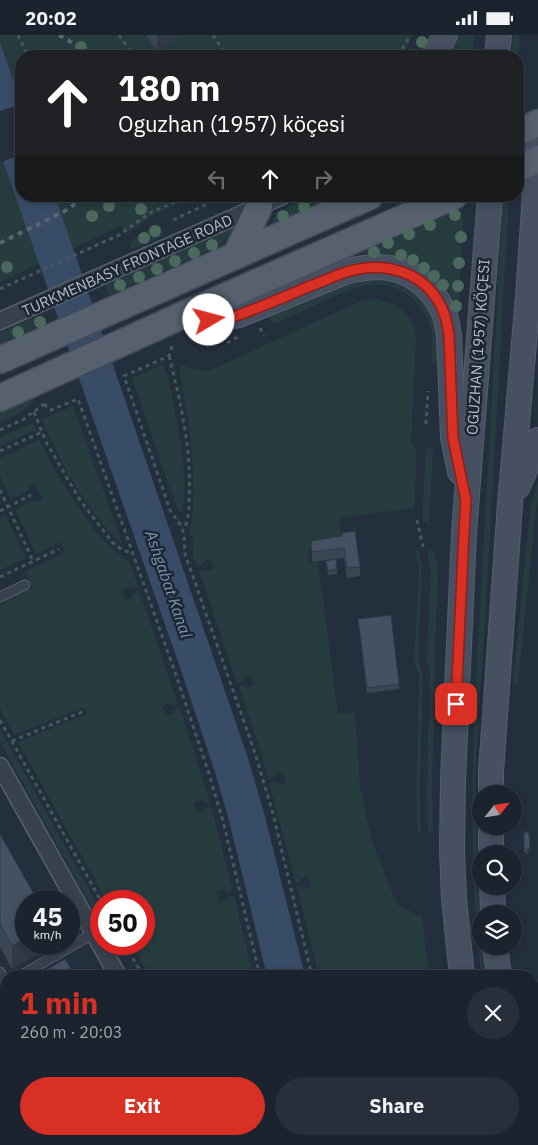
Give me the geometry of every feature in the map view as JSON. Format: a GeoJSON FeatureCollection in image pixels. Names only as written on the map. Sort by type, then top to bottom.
{"type":"FeatureCollection","features":[{"type":"Feature","properties":{"kind":"main road"},"geometry":{"type":"LineString","coordinates":[[437,50],[445,35]]}},
{"type":"Feature","properties":{"kind":"main road"},"geometry":{"type":"LineString","coordinates":[[497,50],[498,35]]}},
{"type":"Feature","properties":{"kind":"main road"},"geometry":{"type":"LineString","coordinates":[[524,129],[538,123]]}},
{"type":"Feature","properties":{"kind":"main road"},"geometry":{"type":"LineString","coordinates":[[491,785],[510,504],[528,297],[538,150]]}},
{"type":"Feature","properties":{"kind":"main road"},"geometry":{"type":"LineString","coordinates":[[524,165],[538,159]]}},
{"type":"Feature","properties":{"kind":"main road"},"geometry":{"type":"LineString","coordinates":[[236,255],[269,202]]}},
{"type":"Feature","properties":{"kind":"main road"},"geometry":{"type":"LineString","coordinates":[[5,358],[356,202]]}},
{"type":"Feature","properties":{"kind":"main road"},"geometry":{"type":"LineString","coordinates":[[10,393],[174,328],[441,202]]}},
{"type":"Feature","properties":{"kind":"main road","name":"OGUZHAN (1957) KÖÇESI"},"geometry":{"type":"LineString","coordinates":[[461,970],[454,899],[453,770],[466,500],[490,202]]}},
{"type":"Feature","properties":{"kind":"main road"},"geometry":{"type":"LineString","coordinates":[[174,328],[239,315],[356,269],[381,267],[418,279],[433,295],[444,313],[446,322],[449,336],[453,438],[466,500]]}},
{"type":"Feature","properties":{"kind":"main road"},"geometry":{"type":"LineString","coordinates":[[510,504],[538,440]]}},
{"type":"Feature","properties":{"kind":"main road"},"geometry":{"type":"LineString","coordinates":[[496,955],[498,970]]}},
{"type":"Feature","properties":{"kind":"street","name":"TURKMENBASY FRONTAGE ROAD"},"geometry":{"type":"LineString","coordinates":[[0,321],[268,202]]}},
{"type":"Feature","properties":{"kind":"street"},"geometry":{"type":"LineString","coordinates":[[0,766],[90,926]]}},
{"type":"Feature","properties":{"kind":"street"},"geometry":{"type":"LineString","coordinates":[[106,955],[115,970]]}},
{"type":"Feature","properties":{"kind":"lane"},"geometry":{"type":"LineString","coordinates":[[0,597],[25,585]]}},
{"type":"Feature","properties":{"kind":"lane"},"geometry":{"type":"LineString","coordinates":[[30,970],[90,935]]}},
{"type":"Feature","properties":{"kind":"path"},"geometry":{"type":"LineString","coordinates":[[18,35],[25,50]]}},
{"type":"Feature","properties":{"kind":"path"},"geometry":{"type":"LineString","coordinates":[[119,35],[130,50]]}},
{"type":"Feature","properties":{"kind":"path"},"geometry":{"type":"LineString","coordinates":[[213,35],[223,50]]}},
{"type":"Feature","properties":{"kind":"path"},"geometry":{"type":"LineString","coordinates":[[402,50],[409,35]]}},
{"type":"Feature","properties":{"kind":"path"},"geometry":{"type":"LineString","coordinates":[[0,289],[121,233],[150,213],[175,202]]}},
{"type":"Feature","properties":{"kind":"path"},"geometry":{"type":"LineString","coordinates":[[173,220],[205,205],[204,202]]}},
{"type":"Feature","properties":{"kind":"path"},"geometry":{"type":"LineString","coordinates":[[174,328],[169,356],[189,456],[190,489],[188,516],[182,530]]}},
{"type":"Feature","properties":{"kind":"path"},"geometry":{"type":"LineString","coordinates":[[169,356],[124,376],[171,513],[179,520],[186,540],[184,551],[255,753],[269,800],[311,970]]}},
{"type":"Feature","properties":{"kind":"path"},"geometry":{"type":"LineString","coordinates":[[426,424],[428,391]]}},
{"type":"Feature","properties":{"kind":"path"},"geometry":{"type":"LineString","coordinates":[[44,404],[51,410],[78,399],[209,774],[223,821],[259,970]]}},
{"type":"Feature","properties":{"kind":"path"},"geometry":{"type":"LineString","coordinates":[[0,430],[24,419],[49,400]]}},
{"type":"Feature","properties":{"kind":"path"},"geometry":{"type":"LineString","coordinates":[[34,412],[46,442],[86,508],[112,542],[122,550],[132,553]]}},
{"type":"Feature","properties":{"kind":"path"},"geometry":{"type":"LineString","coordinates":[[0,451],[42,432]]}},
{"type":"Feature","properties":{"kind":"path"},"geometry":{"type":"LineString","coordinates":[[0,490],[33,561]]}},
{"type":"Feature","properties":{"kind":"path"},"geometry":{"type":"LineString","coordinates":[[0,511],[31,495]]}},
{"type":"Feature","properties":{"kind":"path"},"geometry":{"type":"LineString","coordinates":[[417,520],[423,547]]}},
{"type":"Feature","properties":{"kind":"path"},"geometry":{"type":"LineString","coordinates":[[0,577],[59,549]]}},
{"type":"Feature","properties":{"kind":"path"},"geometry":{"type":"LineString","coordinates":[[12,741],[84,711]]}},
{"type":"Feature","properties":{"kind":"path"},"geometry":{"type":"LineString","coordinates":[[0,720],[95,890]]}},
{"type":"Feature","properties":{"kind":"path"},"geometry":{"type":"LineString","coordinates":[[131,955],[140,970]]}},
{"type":"Feature","properties":{"kind":"green space"},"geometry":{"type":"Polygon","coordinates":[[[0,35],[413,35],[405,50],[15,50],[15,202],[182,202],[151,216],[127,234],[120,226],[0,282],[0,35]]]}},
{"type":"Feature","properties":{"kind":"green space"},"geometry":{"type":"Polygon","coordinates":[[[458,35],[474,35],[473,50],[450,50],[458,35]]]}},
{"type":"Feature","properties":{"kind":"green space"},"geometry":{"type":"Polygon","coordinates":[[[513,35],[520,35],[519,50],[512,50],[513,35]]]}},
{"type":"Feature","properties":{"kind":"green space"},"geometry":{"type":"Polygon","coordinates":[[[297,202],[320,202],[273,223],[272,220],[281,211],[297,202]]]}},
{"type":"Feature","properties":{"kind":"green space"},"geometry":{"type":"Polygon","coordinates":[[[503,202],[509,202],[475,785],[473,785],[474,726],[503,202]]]}},
{"type":"Feature","properties":{"kind":"green space"},"geometry":{"type":"Polygon","coordinates":[[[451,214],[460,215],[463,224],[458,313],[365,254],[367,251],[451,214]]]}},
{"type":"Feature","properties":{"kind":"green space"},"geometry":{"type":"Polygon","coordinates":[[[160,225],[164,236],[131,249],[130,245],[136,238],[160,225]]]}},
{"type":"Feature","properties":{"kind":"green space"},"geometry":{"type":"Polygon","coordinates":[[[234,228],[220,245],[109,295],[105,286],[234,228]]]}},
{"type":"Feature","properties":{"kind":"green space"},"geometry":{"type":"Polygon","coordinates":[[[388,277],[416,290],[436,316],[440,364],[432,363],[432,333],[422,310],[408,295],[389,286],[368,285],[358,287],[273,324],[269,317],[347,282],[388,277]]]}},
{"type":"Feature","properties":{"kind":"green space"},"geometry":{"type":"Polygon","coordinates":[[[376,299],[398,307],[409,317],[415,330],[411,442],[417,453],[414,508],[339,518],[342,544],[308,549],[310,563],[318,562],[338,714],[355,712],[360,785],[372,841],[398,905],[422,917],[428,970],[318,970],[297,887],[301,886],[302,889],[311,887],[309,877],[299,879],[300,882],[296,883],[269,783],[275,781],[276,784],[285,783],[283,772],[274,774],[274,777],[268,779],[239,687],[244,685],[246,688],[254,685],[251,675],[242,678],[243,681],[237,683],[199,571],[204,569],[205,572],[214,569],[210,559],[202,562],[202,565],[197,567],[193,556],[193,540],[190,533],[194,492],[192,455],[179,365],[209,371],[365,300],[376,299]]]}},
{"type":"Feature","properties":{"kind":"green space"},"geometry":{"type":"Polygon","coordinates":[[[42,314],[46,323],[0,344],[0,333],[42,314]]]}},
{"type":"Feature","properties":{"kind":"green space"},"geometry":{"type":"Polygon","coordinates":[[[162,365],[170,383],[183,458],[184,487],[181,513],[176,506],[132,378],[162,365]]]}},
{"type":"Feature","properties":{"kind":"green space"},"geometry":{"type":"Polygon","coordinates":[[[34,399],[35,401],[19,414],[0,423],[0,414],[34,399]]]}},
{"type":"Feature","properties":{"kind":"green space"},"geometry":{"type":"Polygon","coordinates":[[[73,406],[123,545],[86,503],[57,452],[42,419],[73,406]]]}},
{"type":"Feature","properties":{"kind":"green space"},"geometry":{"type":"Polygon","coordinates":[[[33,423],[36,430],[0,446],[0,437],[33,423]]]}},
{"type":"Feature","properties":{"kind":"green space"},"geometry":{"type":"Polygon","coordinates":[[[39,440],[59,477],[93,528],[109,546],[130,563],[138,587],[131,589],[130,586],[121,589],[125,600],[134,596],[133,593],[139,591],[178,704],[172,706],[171,703],[162,706],[166,716],[175,713],[174,710],[180,708],[210,802],[204,803],[203,800],[194,802],[197,813],[206,811],[205,808],[211,806],[233,891],[226,893],[225,889],[216,891],[219,902],[228,900],[227,897],[234,895],[252,970],[146,970],[137,955],[155,955],[155,890],[101,890],[18,742],[87,714],[84,707],[14,735],[0,708],[0,605],[33,588],[25,572],[65,552],[60,542],[36,554],[15,509],[33,500],[35,503],[43,499],[34,483],[27,487],[29,490],[11,499],[0,476],[0,458],[39,440]]]}},
{"type":"Feature","properties":{"kind":"green space"},"geometry":{"type":"Polygon","coordinates":[[[426,447],[433,448],[429,524],[422,520],[426,447]]]}},
{"type":"Feature","properties":{"kind":"green space"},"geometry":{"type":"Polygon","coordinates":[[[538,481],[538,500],[518,684],[513,683],[530,509],[538,481]]]}},
{"type":"Feature","properties":{"kind":"green space"},"geometry":{"type":"Polygon","coordinates":[[[5,514],[26,558],[0,570],[0,517],[5,514]]]}},
{"type":"Feature","properties":{"kind":"green space"},"geometry":{"type":"Polygon","coordinates":[[[427,549],[434,553],[438,578],[434,650],[433,832],[428,832],[427,790],[430,673],[427,661],[431,571],[427,549]]]}},
{"type":"Feature","properties":{"kind":"green space"},"geometry":{"type":"Polygon","coordinates":[[[415,550],[419,550],[422,565],[418,660],[423,675],[420,790],[421,832],[417,832],[416,790],[419,675],[414,663],[419,570],[415,550]]]}},
{"type":"Feature","properties":{"kind":"green space"},"geometry":{"type":"Polygon","coordinates":[[[0,729],[90,891],[90,904],[0,742],[0,729]]]}},
{"type":"Feature","properties":{"kind":"green space"},"geometry":{"type":"Polygon","coordinates":[[[473,835],[476,835],[477,845],[473,845],[473,835]]]}},
{"type":"Feature","properties":{"kind":"green space"},"geometry":{"type":"Polygon","coordinates":[[[475,895],[478,895],[478,905],[475,905],[475,895]]]}},
{"type":"Feature","properties":{"kind":"green space"},"geometry":{"type":"Polygon","coordinates":[[[479,955],[482,955],[484,970],[480,970],[479,955]]]}},
{"type":"Feature","properties":{"kind":"water"},"geometry":{"type":"Polygon","coordinates":[[[0,43],[15,84],[15,195],[0,152],[0,43]]]}},
{"type":"Feature","properties":{"kind":"water","name":"Ashgabat Kanal"},"geometry":{"type":"Polygon","coordinates":[[[17,202],[57,202],[248,758],[264,813],[303,970],[266,970],[229,820],[183,676],[17,202]]]}},
{"type":"Feature","properties":{"kind":"pier"},"geometry":{"type":"Polygon","coordinates":[[[15,106],[15,157],[1,162],[0,159],[0,111],[15,106]]]}},
{"type":"Feature","properties":{"kind":"building"},"geometry":{"type":"Polygon","coordinates":[[[355,531],[360,567],[347,568],[344,548],[312,552],[311,541],[342,536],[342,533],[355,531]]]}},
{"type":"Feature","properties":{"kind":"building"},"geometry":{"type":"Polygon","coordinates":[[[336,559],[337,569],[328,571],[326,561],[336,559]]]}},
{"type":"Feature","properties":{"kind":"building"},"geometry":{"type":"Polygon","coordinates":[[[391,615],[399,684],[367,688],[358,619],[391,615]]]}},
{"type":"Feature","properties":{"kind":"building"},"geometry":{"type":"Polygon","coordinates":[[[527,831],[530,847],[527,850],[524,847],[524,834],[527,831]]]}},
{"type":"Feature","properties":{"kind":"building"},"geometry":{"type":"Polygon","coordinates":[[[0,834],[32,890],[15,890],[15,944],[12,946],[0,924],[0,834]]]}},
{"type":"Feature","properties":{"kind":"building"},"geometry":{"type":"Polygon","coordinates":[[[65,959],[71,970],[46,970],[65,959]]]}},
{"type":"Feature","properties":{"kind":"railway"},"geometry":{"type":"LineString","coordinates":[[59,35],[81,50]]}},
{"type":"Feature","properties":{"kind":"railway"},"geometry":{"type":"LineString","coordinates":[[0,243],[65,211],[78,202]]}},
{"type":"Feature","properties":{"kind":"route"},"geometry":{"type":"LineString","coordinates":[[209,320],[239,315],[356,269],[381,267],[402,271],[418,279],[433,295],[444,313],[449,336],[453,438],[466,500],[456,704]]}}]}
